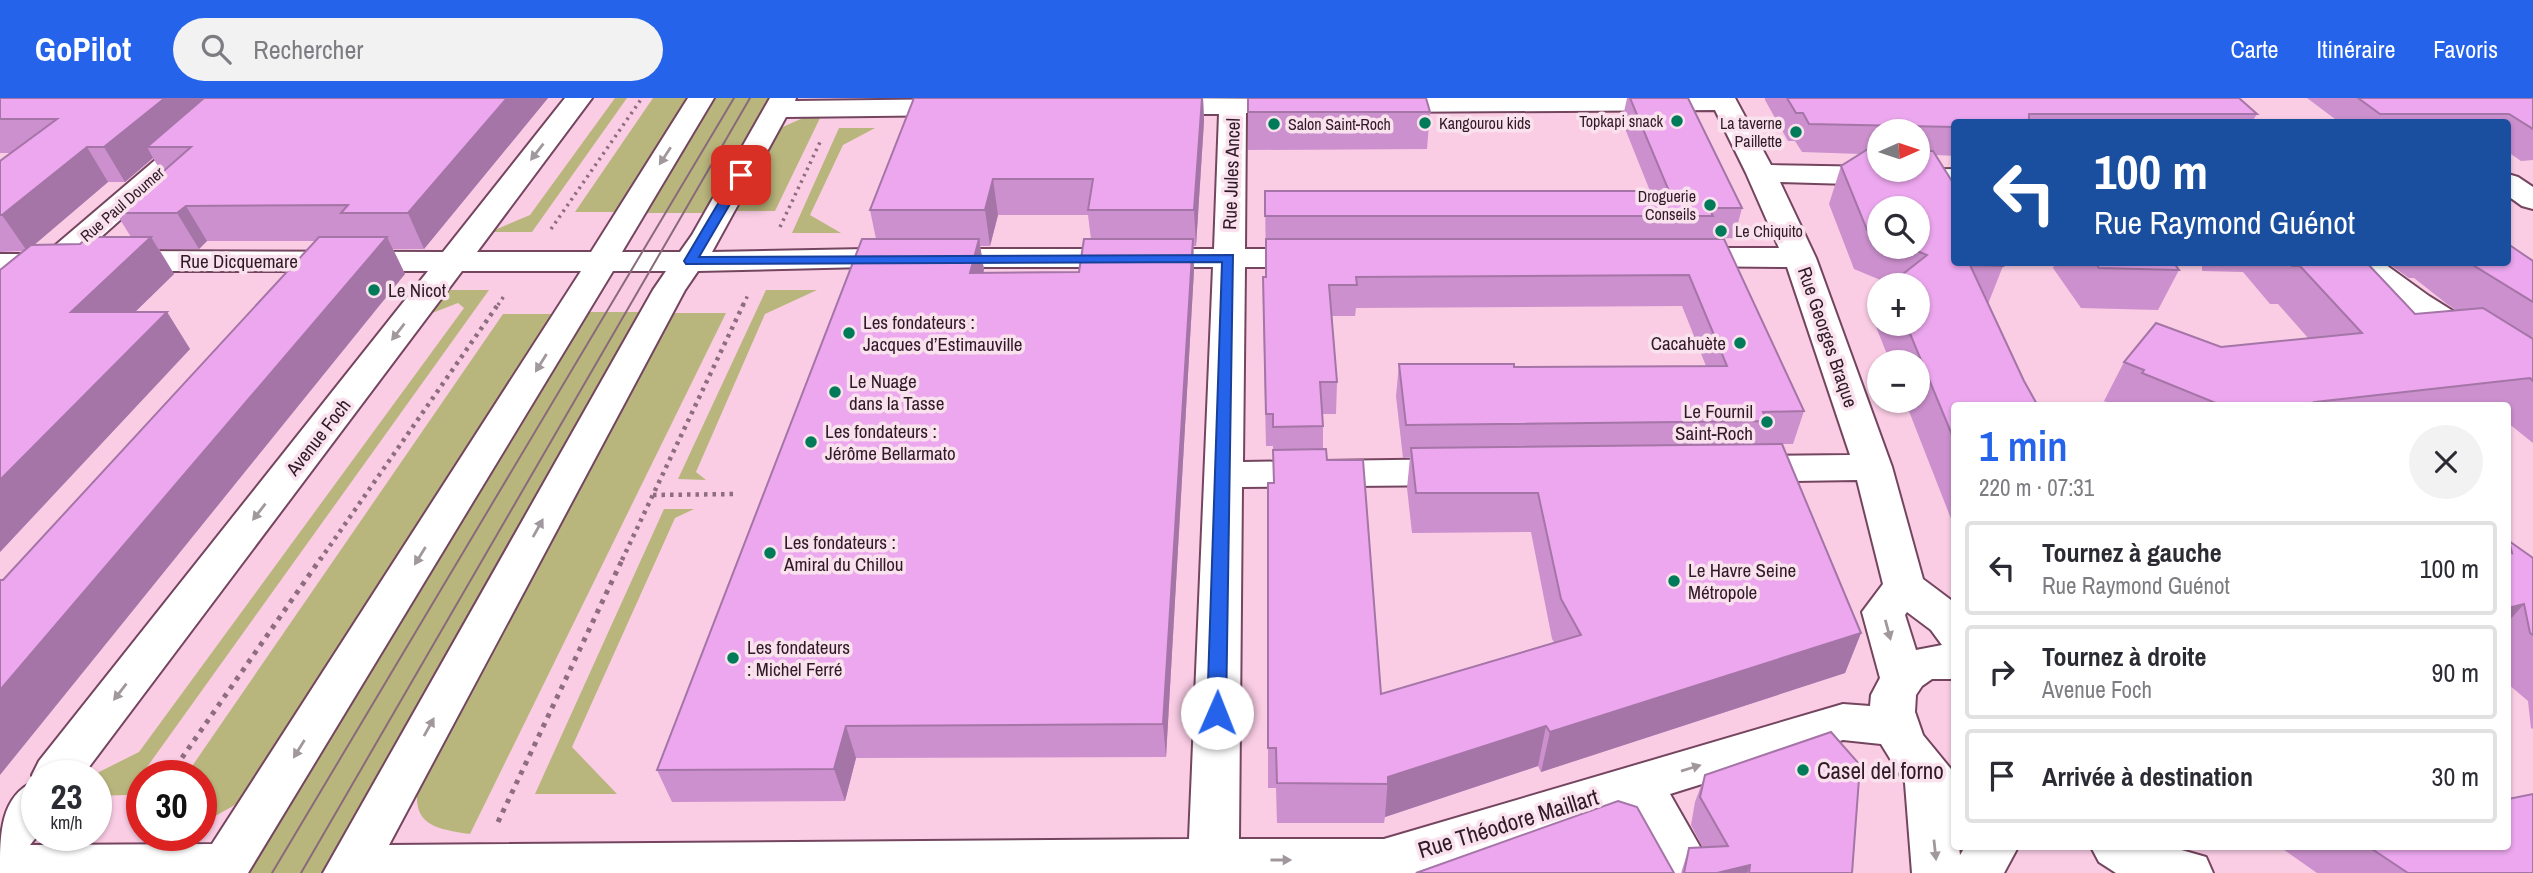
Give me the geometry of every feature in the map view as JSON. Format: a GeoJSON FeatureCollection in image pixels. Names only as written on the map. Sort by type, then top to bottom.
{"type":"FeatureCollection","features":[{"type":"Feature","properties":{"kind":"street","name":"Rue Paul Doumer"},"geometry":{"type":"LineString","coordinates":[[0,309],[244,98]]}},
{"type":"Feature","properties":{"kind":"street","name":"Avenue Foch"},"geometry":{"type":"LineString","coordinates":[[68,760],[579,98]]}},
{"type":"Feature","properties":{"kind":"street"},"geometry":{"type":"LineString","coordinates":[[0,867],[223,869],[603,261],[615,233],[701,98]]}},
{"type":"Feature","properties":{"kind":"street"},"geometry":{"type":"LineString","coordinates":[[1125,106],[1723,100]]}},
{"type":"Feature","properties":{"kind":"street","name":"Rue Georges Braque"},"geometry":{"type":"LineString","coordinates":[[1723,100],[1761,173],[1800,258],[1873,467],[1904,587]]}},
{"type":"Feature","properties":{"kind":"street"},"geometry":{"type":"LineString","coordinates":[[350,870],[669,290],[717,219],[780,104],[836,108],[990,107]]}},
{"type":"Feature","properties":{"kind":"street","name":"Rue Jules Ancel"},"geometry":{"type":"LineString","coordinates":[[1213,866],[1233,105]]}},
{"type":"Feature","properties":{"kind":"street"},"geometry":{"type":"LineString","coordinates":[[1761,173],[1951,178]]}},
{"type":"Feature","properties":{"kind":"street"},"geometry":{"type":"LineString","coordinates":[[2511,183],[2533,182]]}},
{"type":"Feature","properties":{"kind":"street"},"geometry":{"type":"LineString","coordinates":[[2511,185],[2533,200]]}},
{"type":"Feature","properties":{"kind":"street"},"geometry":{"type":"LineString","coordinates":[[1653,257],[1800,258]]}},
{"type":"Feature","properties":{"kind":"street"},"geometry":{"type":"LineString","coordinates":[[603,261],[1347,258]]}},
{"type":"Feature","properties":{"kind":"street","name":"Rue Dicquemare"},"geometry":{"type":"LineString","coordinates":[[0,264],[603,261]]}},
{"type":"Feature","properties":{"kind":"street"},"geometry":{"type":"LineString","coordinates":[[2366,266],[2417,303],[2533,376]]}},
{"type":"Feature","properties":{"kind":"street"},"geometry":{"type":"LineString","coordinates":[[1702,469],[1873,467]]}},
{"type":"Feature","properties":{"kind":"street"},"geometry":{"type":"LineString","coordinates":[[1223,475],[1494,472]]}},
{"type":"Feature","properties":{"kind":"street"},"geometry":{"type":"LineString","coordinates":[[1902,679],[1883,612],[1904,587],[1946,619],[1951,627]]}},
{"type":"Feature","properties":{"kind":"street"},"geometry":{"type":"LineString","coordinates":[[1937,873],[1941,791],[1907,751],[1891,709],[1892,691],[1907,672],[1930,661],[1951,662]]}},
{"type":"Feature","properties":{"kind":"street","name":"Rue Théodore Maillart"},"geometry":{"type":"LineString","coordinates":[[350,870],[1213,866],[1384,861],[1843,722],[1898,727]]}},
{"type":"Feature","properties":{"kind":"street"},"geometry":{"type":"LineString","coordinates":[[1639,783],[1690,873]]}},
{"type":"Feature","properties":{"kind":"street"},"geometry":{"type":"LineString","coordinates":[[0,847],[21,820]]}},
{"type":"Feature","properties":{"kind":"street"},"geometry":{"type":"LineString","coordinates":[[1976,873],[1991,850]]}},
{"type":"Feature","properties":{"kind":"street"},"geometry":{"type":"LineString","coordinates":[[2121,850],[2139,860],[2188,873]]}},
{"type":"Feature","properties":{"kind":"street"},"geometry":{"type":"LineString","coordinates":[[2195,850],[2214,873]]}},
{"type":"Feature","properties":{"kind":"path"},"geometry":{"type":"LineString","coordinates":[[544,238],[642,98]]}},
{"type":"Feature","properties":{"kind":"path"},"geometry":{"type":"LineString","coordinates":[[497,825],[836,108]]}},
{"type":"Feature","properties":{"kind":"path"},"geometry":{"type":"LineString","coordinates":[[180,760],[508,290]]}},
{"type":"Feature","properties":{"kind":"path"},"geometry":{"type":"LineString","coordinates":[[653,495],[736,494]]}},
{"type":"Feature","properties":{"kind":"shaded area"},"geometry":{"type":"Polygon","coordinates":[[[615,98],[627,98],[532,232],[490,232],[530,215],[615,98]]]}},
{"type":"Feature","properties":{"kind":"shaded area"},"geometry":{"type":"Polygon","coordinates":[[[653,98],[691,98],[618,212],[575,212],[653,98]]]}},
{"type":"Feature","properties":{"kind":"shaded area"},"geometry":{"type":"Polygon","coordinates":[[[710,98],[773,98],[710,213],[638,213],[710,98]]]}},
{"type":"Feature","properties":{"kind":"shaded area"},"geometry":{"type":"Polygon","coordinates":[[[821,116],[775,211],[732,211],[778,129],[803,118],[821,116]]]}},
{"type":"Feature","properties":{"kind":"shaded area"},"geometry":{"type":"Polygon","coordinates":[[[839,128],[875,128],[843,145],[810,215],[841,233],[792,233],[839,128]]]}},
{"type":"Feature","properties":{"kind":"shaded area"},"geometry":{"type":"Polygon","coordinates":[[[446,290],[489,290],[152,760],[126,760],[126,795],[112,795],[112,766],[139,752],[464,308],[458,303],[427,315],[446,290]]]}},
{"type":"Feature","properties":{"kind":"shaded area"},"geometry":{"type":"Polygon","coordinates":[[[766,290],[817,290],[765,314],[696,472],[706,480],[678,479],[766,290]]]}},
{"type":"Feature","properties":{"kind":"shaded area"},"geometry":{"type":"Polygon","coordinates":[[[585,312],[646,312],[332,873],[241,873],[585,312]]]}},
{"type":"Feature","properties":{"kind":"shaded area"},"geometry":{"type":"Polygon","coordinates":[[[670,313],[726,313],[470,834],[433,825],[425,820],[417,803],[420,775],[670,313]]]}},
{"type":"Feature","properties":{"kind":"shaded area"},"geometry":{"type":"Polygon","coordinates":[[[503,314],[561,314],[242,801],[217,815],[217,760],[196,760],[503,314]]]}},
{"type":"Feature","properties":{"kind":"shaded area"},"geometry":{"type":"Polygon","coordinates":[[[664,509],[694,509],[675,518],[572,747],[617,794],[535,794],[664,509]]]}},
{"type":"Feature","properties":{"kind":"building"},"geometry":{"type":"Polygon","coordinates":[[[0,98],[165,98],[104,147],[87,147],[0,215],[0,161],[57,119],[0,119],[0,98]]]}},
{"type":"Feature","properties":{"kind":"building"},"geometry":{"type":"Polygon","coordinates":[[[204,98],[507,98],[408,213],[341,213],[348,205],[186,206],[177,213],[116,213],[191,147],[147,147],[204,98]]]}},
{"type":"Feature","properties":{"kind":"building"},"geometry":{"type":"Polygon","coordinates":[[[914,98],[1202,98],[1194,210],[1088,210],[1093,179],[993,179],[985,210],[870,210],[914,98]]]}},
{"type":"Feature","properties":{"kind":"building"},"geometry":{"type":"Polygon","coordinates":[[[1248,98],[1426,98],[1430,112],[1248,112],[1248,98]]]}},
{"type":"Feature","properties":{"kind":"building"},"geometry":{"type":"Polygon","coordinates":[[[1630,98],[1688,98],[1742,208],[1709,208],[1713,216],[1265,216],[1265,191],[1669,191],[1630,98]]]}},
{"type":"Feature","properties":{"kind":"building"},"geometry":{"type":"Polygon","coordinates":[[[1787,98],[2239,98],[2257,114],[2029,114],[2029,119],[1951,119],[1951,127],[1930,126],[1930,119],[1867,119],[1867,125],[1809,124],[1803,113],[1796,113],[1787,98]]]}},
{"type":"Feature","properties":{"kind":"building"},"geometry":{"type":"Polygon","coordinates":[[[2358,98],[2533,98],[2533,129],[2509,114],[2380,114],[2358,98]]]}},
{"type":"Feature","properties":{"kind":"building"},"geometry":{"type":"Polygon","coordinates":[[[1867,150],[1867,182],[1930,182],[1930,151],[1933,151],[1951,180],[1951,266],[1970,266],[2036,402],[1951,402],[1951,432],[1930,382],[1930,350],[1917,350],[1911,336],[1930,336],[1930,273],[1904,273],[1922,259],[1930,259],[1930,196],[1867,196],[1867,230],[1841,166],[1867,150]]]}},
{"type":"Feature","properties":{"kind":"building"},"geometry":{"type":"Polygon","coordinates":[[[88,237],[151,237],[71,312],[167,312],[0,480],[0,270],[31,245],[80,244],[88,237]]]}},
{"type":"Feature","properties":{"kind":"building"},"geometry":{"type":"Polygon","coordinates":[[[319,237],[387,237],[0,690],[0,580],[3,580],[319,237]]]}},
{"type":"Feature","properties":{"kind":"building"},"geometry":{"type":"Polygon","coordinates":[[[862,239],[979,239],[970,273],[1079,272],[1084,239],[1193,239],[1163,724],[846,726],[834,769],[657,770],[862,239]]]}},
{"type":"Feature","properties":{"kind":"building"},"geometry":{"type":"Polygon","coordinates":[[[1266,239],[1724,239],[1804,411],[1763,412],[1767,421],[1406,425],[1399,364],[1514,364],[1514,367],[1727,366],[1689,275],[1356,277],[1357,285],[1329,285],[1337,382],[1320,382],[1323,426],[1273,427],[1273,414],[1266,414],[1263,277],[1266,277],[1266,239]]]}},
{"type":"Feature","properties":{"kind":"building"},"geometry":{"type":"Polygon","coordinates":[[[2511,246],[2533,261],[2533,302],[2474,266],[2511,266],[2511,246]]]}},
{"type":"Feature","properties":{"kind":"building"},"geometry":{"type":"Polygon","coordinates":[[[2098,266],[2176,266],[2179,270],[2098,266]]]}},
{"type":"Feature","properties":{"kind":"building"},"geometry":{"type":"Polygon","coordinates":[[[2300,266],[2370,266],[2415,314],[2483,308],[2533,339],[2533,381],[2530,378],[2315,402],[2213,402],[2142,373],[2144,370],[2124,362],[2156,323],[2221,347],[2362,333],[2300,266]]]}},
{"type":"Feature","properties":{"kind":"building"},"geometry":{"type":"Polygon","coordinates":[[[1782,444],[1861,633],[1550,732],[1546,726],[1388,777],[1388,784],[1277,783],[1276,748],[1268,748],[1268,483],[1274,483],[1273,450],[1326,449],[1327,460],[1363,460],[1381,694],[1581,635],[1561,599],[1538,493],[1416,493],[1411,448],[1782,444]]]}},
{"type":"Feature","properties":{"kind":"building"},"geometry":{"type":"Polygon","coordinates":[[[2511,542],[2533,558],[2533,635],[2530,633],[2524,604],[2511,607],[2511,542]]]}},
{"type":"Feature","properties":{"kind":"building"},"geometry":{"type":"Polygon","coordinates":[[[1831,732],[1860,765],[1852,873],[1749,873],[1750,865],[1717,873],[1684,873],[1689,848],[1728,846],[1700,797],[1705,775],[1831,732]]]}},
{"type":"Feature","properties":{"kind":"building"},"geometry":{"type":"Polygon","coordinates":[[[2533,794],[2533,873],[2408,873],[2374,850],[2511,850],[2511,798],[2533,794]]]}},
{"type":"Feature","properties":{"kind":"building"},"geometry":{"type":"Polygon","coordinates":[[[1618,801],[1637,807],[1674,873],[1416,873],[1618,801]]]}},
{"type":"Feature","properties":{"kind":"tram line"},"geometry":{"type":"LineString","coordinates":[[272,873],[734,98]]}},
{"type":"Feature","properties":{"kind":"tram line"},"geometry":{"type":"LineString","coordinates":[[301,873],[750,98]]}},
{"type":"Feature","properties":{"kind":"place","name":"Topkapi snack"},"geometry":{"type":"Point","coordinates":[1677,121]}},
{"type":"Feature","properties":{"kind":"place","name":"Kangourou kids"},"geometry":{"type":"Point","coordinates":[1425,123]}},
{"type":"Feature","properties":{"kind":"place","name":"Salon Saint-Roch"},"geometry":{"type":"Point","coordinates":[1274,124]}},
{"type":"Feature","properties":{"kind":"place","name":"La taverne Paillette"},"geometry":{"type":"Point","coordinates":[1796,132]}},
{"type":"Feature","properties":{"kind":"place","name":"Droguerie Conseils"},"geometry":{"type":"Point","coordinates":[1710,205]}},
{"type":"Feature","properties":{"kind":"place","name":"Le Chiquito"},"geometry":{"type":"Point","coordinates":[1721,231]}},
{"type":"Feature","properties":{"kind":"place","name":"Le Nicot"},"geometry":{"type":"Point","coordinates":[374,290]}},
{"type":"Feature","properties":{"kind":"place","name":"Les fondateurs : Jacques d’Estimauville"},"geometry":{"type":"Point","coordinates":[849,333]}},
{"type":"Feature","properties":{"kind":"place","name":"Cacahuète"},"geometry":{"type":"Point","coordinates":[1740,343]}},
{"type":"Feature","properties":{"kind":"place","name":"Le Nuage dans la Tasse"},"geometry":{"type":"Point","coordinates":[835,392]}},
{"type":"Feature","properties":{"kind":"place","name":"Le Fournil Saint-Roch"},"geometry":{"type":"Point","coordinates":[1767,422]}},
{"type":"Feature","properties":{"kind":"place","name":"Les fondateurs : Jérôme Bellarmato"},"geometry":{"type":"Point","coordinates":[811,442]}},
{"type":"Feature","properties":{"kind":"place","name":"Les fondateurs : Amiral du Chillou"},"geometry":{"type":"Point","coordinates":[770,553]}},
{"type":"Feature","properties":{"kind":"place","name":"Le Havre Seine Métropole"},"geometry":{"type":"Point","coordinates":[1674,581]}},
{"type":"Feature","properties":{"kind":"place","name":"Les fondateurs : Michel Ferré"},"geometry":{"type":"Point","coordinates":[733,658]}},
{"type":"Feature","properties":{"kind":"place","name":"Casel del forno"},"geometry":{"type":"Point","coordinates":[1803,770]}},
{"type":"Feature","properties":{"kind":"route"},"geometry":{"type":"LineString","coordinates":[[741,175],[707,237],[690,261],[1228,258],[1217,713]]}}]}
